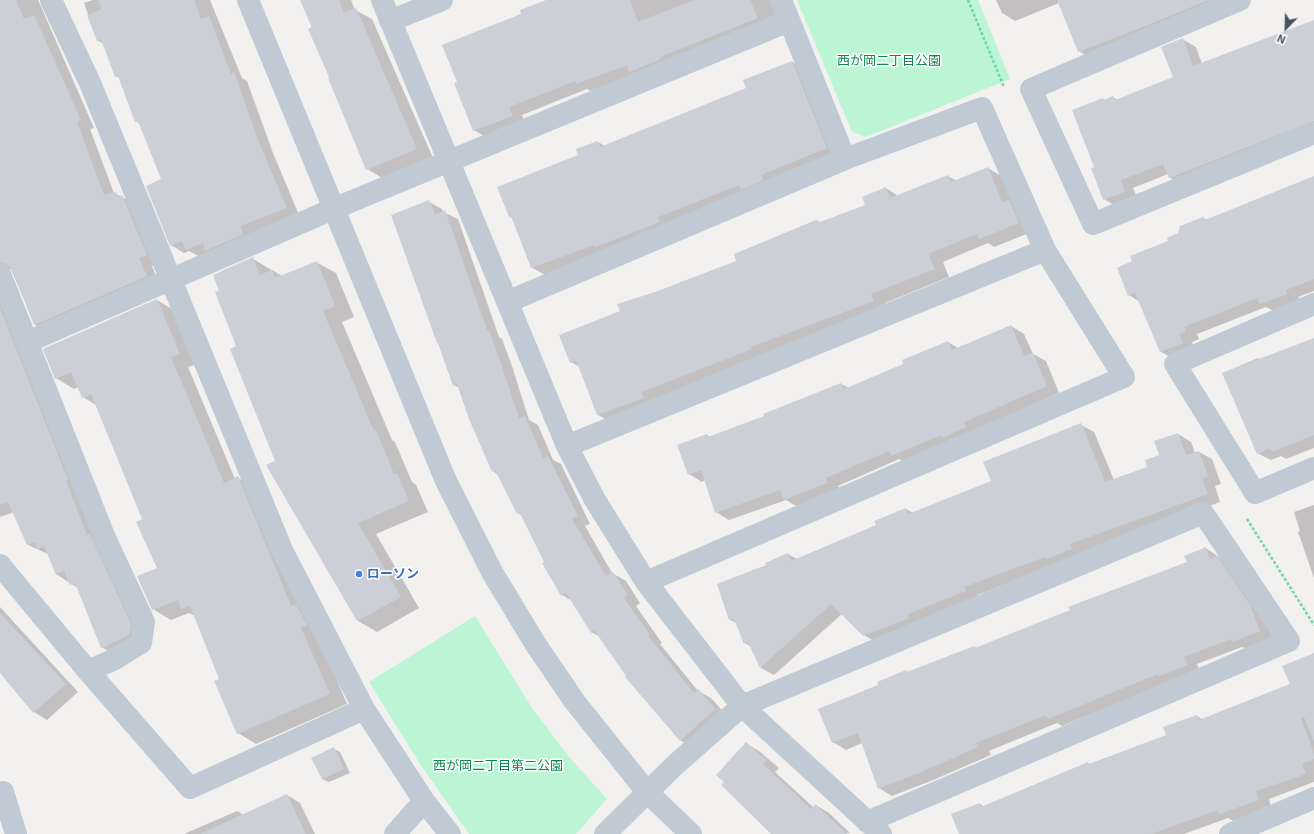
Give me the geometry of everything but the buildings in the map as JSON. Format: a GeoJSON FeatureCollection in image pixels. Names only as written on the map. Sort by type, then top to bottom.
{"type":"FeatureCollection","features":[{"type":"Feature","properties":{"kind":"street"},"geometry":{"type":"LineString","coordinates":[[51,0],[90,83],[282,550],[364,709],[424,801],[450,834]]}},
{"type":"Feature","properties":{"kind":"street"},"geometry":{"type":"LineString","coordinates":[[248,0],[446,481],[492,572],[536,645],[574,702],[647,792],[691,834]]}},
{"type":"Feature","properties":{"kind":"street"},"geometry":{"type":"LineString","coordinates":[[382,0],[567,446],[594,500],[646,582],[742,706],[874,828],[1288,641],[1203,513],[742,706],[647,792],[605,834]]}},
{"type":"Feature","properties":{"kind":"street"},"geometry":{"type":"LineString","coordinates":[[390,20],[442,0]]}},
{"type":"Feature","properties":{"kind":"street"},"geometry":{"type":"LineString","coordinates":[[781,0],[845,159]]}},
{"type":"Feature","properties":{"kind":"street"},"geometry":{"type":"LineString","coordinates":[[1240,0],[1031,89],[1093,224],[1314,133]]}},
{"type":"Feature","properties":{"kind":"street"},"geometry":{"type":"LineString","coordinates":[[27,342],[333,209],[790,21]]}},
{"type":"Feature","properties":{"kind":"street"},"geometry":{"type":"LineString","coordinates":[[507,302],[845,159],[982,108],[1045,250],[1124,376],[646,582]]}},
{"type":"Feature","properties":{"kind":"street"},"geometry":{"type":"LineString","coordinates":[[567,446],[1045,250]]}},
{"type":"Feature","properties":{"kind":"street"},"geometry":{"type":"LineString","coordinates":[[0,274],[105,538],[144,622],[141,642],[115,659],[88,671]]}},
{"type":"Feature","properties":{"kind":"street"},"geometry":{"type":"LineString","coordinates":[[1314,304],[1175,364],[1255,493],[1314,468]]}},
{"type":"Feature","properties":{"kind":"street"},"geometry":{"type":"LineString","coordinates":[[0,565],[88,671],[190,788],[364,709]]}},
{"type":"Feature","properties":{"kind":"street"},"geometry":{"type":"LineString","coordinates":[[3,792],[16,834]]}},
{"type":"Feature","properties":{"kind":"street"},"geometry":{"type":"LineString","coordinates":[[1230,834],[1314,798]]}},
{"type":"Feature","properties":{"kind":"street"},"geometry":{"type":"LineString","coordinates":[[396,834],[424,801]]}},
{"type":"Feature","properties":{"kind":"path"},"geometry":{"type":"LineString","coordinates":[[968,0],[1004,88]]}},
{"type":"Feature","properties":{"kind":"path"},"geometry":{"type":"LineString","coordinates":[[1246,517],[1314,625]]}},
{"type":"Feature","properties":{"kind":"green space","name":"西が岡二丁目公園"},"geometry":{"type":"Polygon","coordinates":[[[797,0],[978,0],[1010,79],[866,137],[852,132],[797,0]]]}},
{"type":"Feature","properties":{"kind":"green space","name":"西が岡二丁目第二公園"},"geometry":{"type":"Polygon","coordinates":[[[475,616],[532,708],[569,757],[607,799],[576,834],[469,834],[420,764],[369,682],[475,616]]]}},
{"type":"Feature","properties":{"kind":"place","name":"ローソン"},"geometry":{"type":"Point","coordinates":[359,574]}}]}
